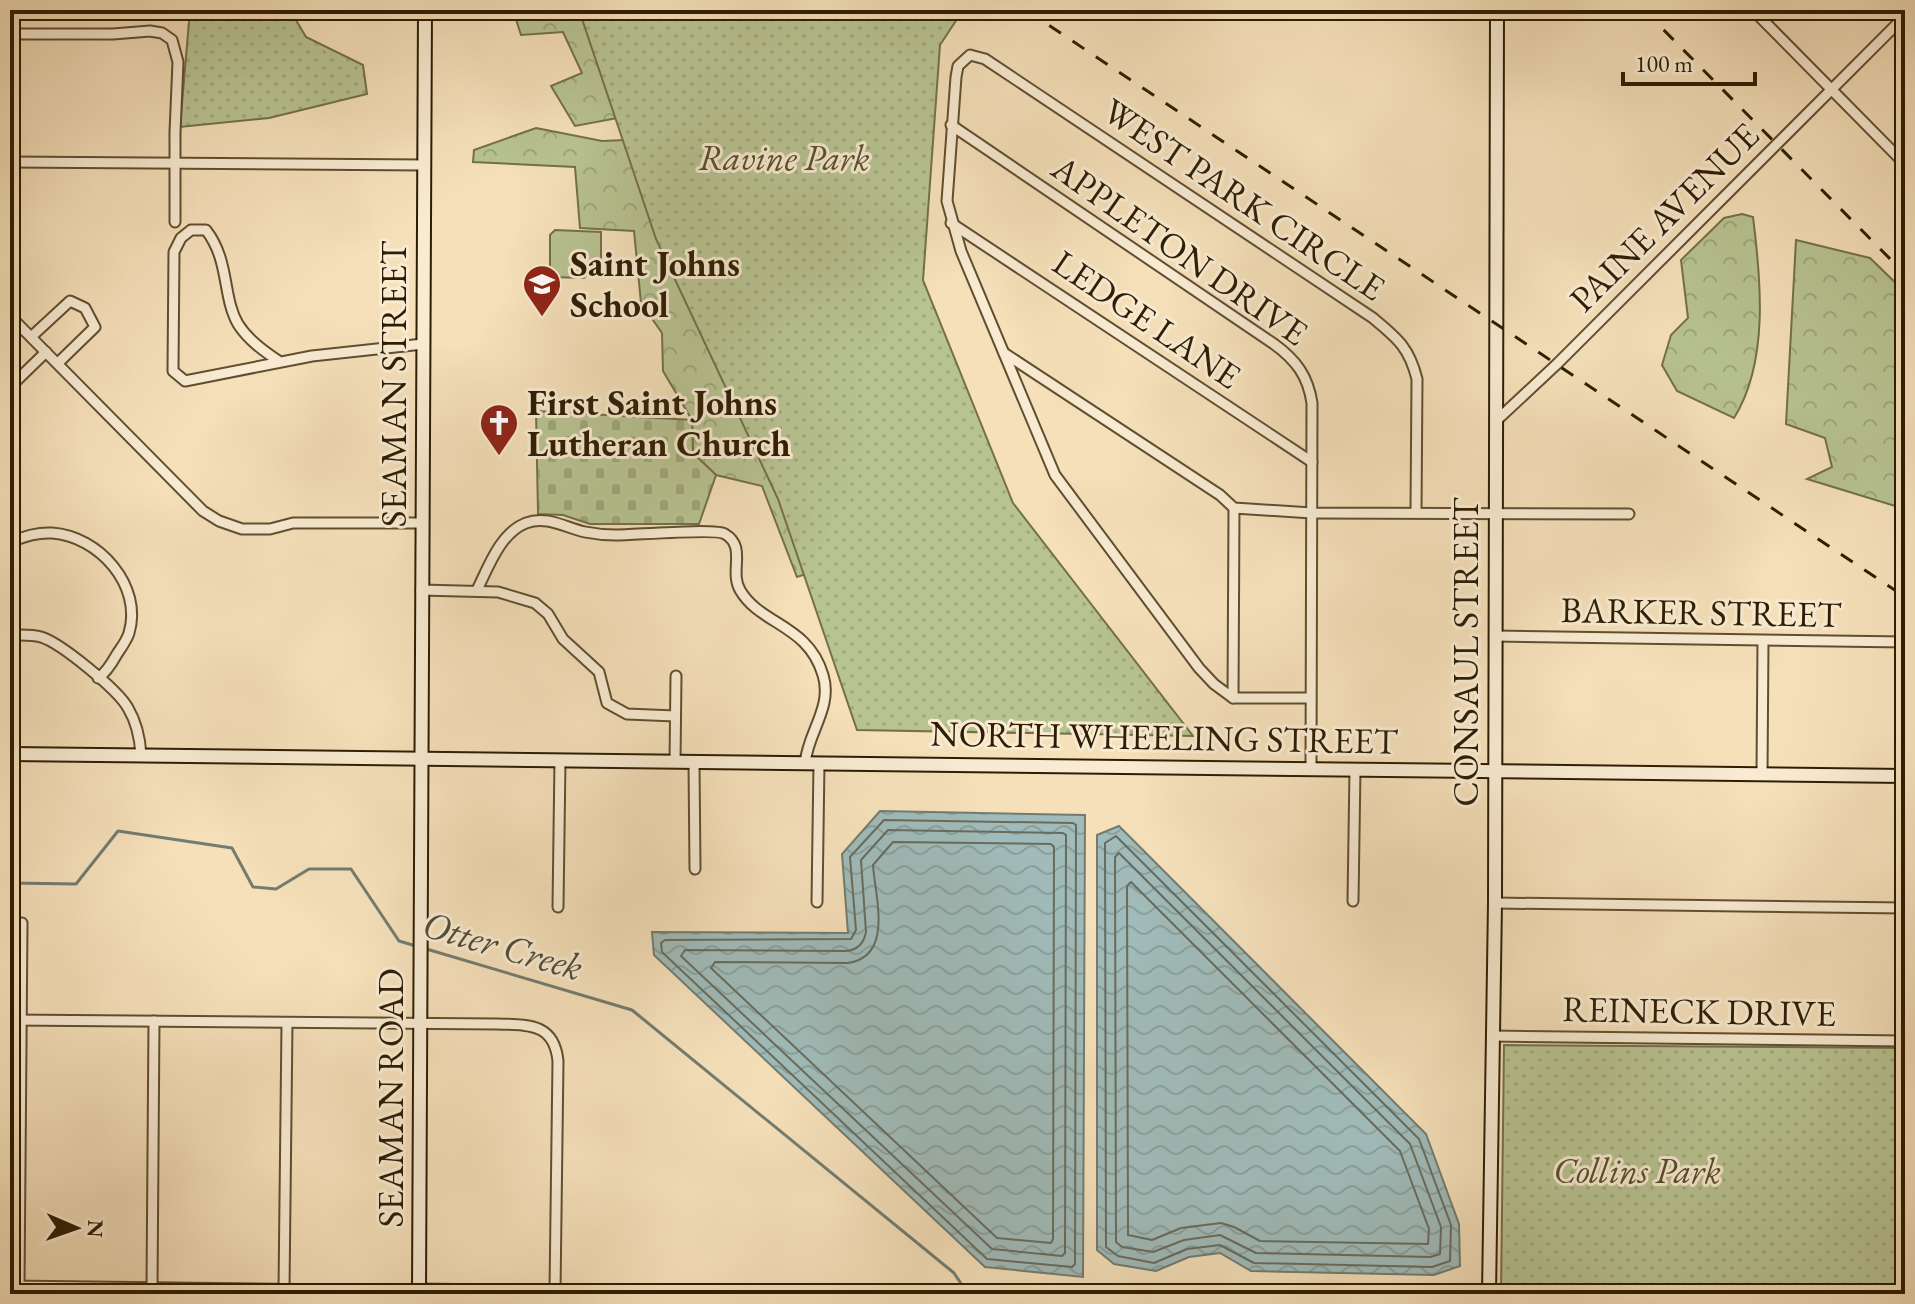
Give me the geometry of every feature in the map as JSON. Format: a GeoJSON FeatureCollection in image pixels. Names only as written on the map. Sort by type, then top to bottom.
{"type":"FeatureCollection","features":[{"type":"Feature","properties":{"kind":"street","name":"SEAMAN STREET"},"geometry":{"type":"LineString","coordinates":[[421,757],[425,10]]}},
{"type":"Feature","properties":{"kind":"street","name":"CONSAUL STREET"},"geometry":{"type":"LineString","coordinates":[[1489,1294],[1495,903],[1497,10]]}},
{"type":"Feature","properties":{"kind":"street"},"geometry":{"type":"LineString","coordinates":[[1753,10],[1905,164]]}},
{"type":"Feature","properties":{"kind":"street","name":"PAINE AVENUE"},"geometry":{"type":"LineString","coordinates":[[1496,421],[1557,364],[1905,16]]}},
{"type":"Feature","properties":{"kind":"street"},"geometry":{"type":"LineString","coordinates":[[10,34],[150,31],[162,33],[172,40],[178,62],[175,222]]}},
{"type":"Feature","properties":{"kind":"street","name":"WEST PARK CIRCLE"},"geometry":{"type":"LineString","coordinates":[[951,125],[958,66],[970,55],[985,59],[1373,318],[1404,345],[1413,360],[1417,379],[1416,512]]}},
{"type":"Feature","properties":{"kind":"street"},"geometry":{"type":"LineString","coordinates":[[951,125],[947,201],[951,223],[1055,475],[1214,684],[1233,698],[1310,698]]}},
{"type":"Feature","properties":{"kind":"street","name":"APPLETON DRIVE"},"geometry":{"type":"LineString","coordinates":[[951,125],[1296,362],[1310,391],[1311,769]]}},
{"type":"Feature","properties":{"kind":"street"},"geometry":{"type":"LineString","coordinates":[[10,162],[424,165]]}},
{"type":"Feature","properties":{"kind":"street","name":"LEDGE LANE"},"geometry":{"type":"LineString","coordinates":[[951,223],[1312,462]]}},
{"type":"Feature","properties":{"kind":"street"},"geometry":{"type":"LineString","coordinates":[[280,362],[244,333],[236,321],[217,245],[206,230],[191,230],[181,238],[174,252],[175,374],[185,381],[280,362],[423,344]]}},
{"type":"Feature","properties":{"kind":"street"},"geometry":{"type":"LineString","coordinates":[[31,337],[70,301],[85,308],[95,327],[58,363]]}},
{"type":"Feature","properties":{"kind":"street"},"geometry":{"type":"LineString","coordinates":[[10,316],[203,511],[219,521],[242,529],[270,529],[293,523],[422,523]]}},
{"type":"Feature","properties":{"kind":"street"},"geometry":{"type":"LineString","coordinates":[[10,387],[46,352]]}},
{"type":"Feature","properties":{"kind":"street"},"geometry":{"type":"LineString","coordinates":[[1004,353],[1220,495],[1234,508],[1312,513],[1629,514]]}},
{"type":"Feature","properties":{"kind":"street"},"geometry":{"type":"LineString","coordinates":[[1233,698],[1234,508]]}},
{"type":"Feature","properties":{"kind":"street"},"geometry":{"type":"LineString","coordinates":[[477,590],[498,550],[517,528],[529,522],[561,523],[582,531],[613,535],[691,534],[713,530],[725,534],[734,542],[738,553],[734,573],[740,591],[761,611],[803,639],[817,657],[824,677],[826,693],[807,745],[805,763]]}},
{"type":"Feature","properties":{"kind":"street"},"geometry":{"type":"LineString","coordinates":[[10,542],[29,535],[53,533],[83,542],[122,575],[131,606],[129,636],[98,678]]}},
{"type":"Feature","properties":{"kind":"street"},"geometry":{"type":"LineString","coordinates":[[421,590],[498,592],[535,603],[548,614],[563,639],[599,672],[607,703],[627,714],[675,716]]}},
{"type":"Feature","properties":{"kind":"street"},"geometry":{"type":"LineString","coordinates":[[10,635],[45,638],[77,658],[127,705],[140,734],[141,755]]}},
{"type":"Feature","properties":{"kind":"street","name":"BARKER STREET"},"geometry":{"type":"LineString","coordinates":[[1495,636],[1905,642]]}},
{"type":"Feature","properties":{"kind":"street"},"geometry":{"type":"LineString","coordinates":[[1762,774],[1763,641]]}},
{"type":"Feature","properties":{"kind":"street"},"geometry":{"type":"LineString","coordinates":[[675,762],[676,676]]}},
{"type":"Feature","properties":{"kind":"street","name":"NORTH WHEELING STREET"},"geometry":{"type":"LineString","coordinates":[[10,754],[1905,776]]}},
{"type":"Feature","properties":{"kind":"street","name":"SEAMAN ROAD"},"geometry":{"type":"LineString","coordinates":[[419,1291],[421,757]]}},
{"type":"Feature","properties":{"kind":"street"},"geometry":{"type":"LineString","coordinates":[[558,907],[560,760]]}},
{"type":"Feature","properties":{"kind":"street"},"geometry":{"type":"LineString","coordinates":[[694,763],[695,869]]}},
{"type":"Feature","properties":{"kind":"street"},"geometry":{"type":"LineString","coordinates":[[817,902],[819,763]]}},
{"type":"Feature","properties":{"kind":"street"},"geometry":{"type":"LineString","coordinates":[[1353,901],[1355,769]]}},
{"type":"Feature","properties":{"kind":"street"},"geometry":{"type":"LineString","coordinates":[[1495,903],[1905,908]]}},
{"type":"Feature","properties":{"kind":"street"},"geometry":{"type":"LineString","coordinates":[[22,923],[15,1286],[808,1294]]}},
{"type":"Feature","properties":{"kind":"street"},"geometry":{"type":"LineString","coordinates":[[1905,990],[1905,1041]]}},
{"type":"Feature","properties":{"kind":"street"},"geometry":{"type":"LineString","coordinates":[[10,1020],[529,1025],[549,1035],[558,1061],[553,1292]]}},
{"type":"Feature","properties":{"kind":"street"},"geometry":{"type":"LineString","coordinates":[[152,1286],[154,1021]]}},
{"type":"Feature","properties":{"kind":"street"},"geometry":{"type":"LineString","coordinates":[[284,1289],[287,1023]]}},
{"type":"Feature","properties":{"kind":"street","name":"REINECK DRIVE"},"geometry":{"type":"LineString","coordinates":[[1492,1036],[1905,1041]]}},
{"type":"Feature","properties":{"kind":"green space"},"geometry":{"type":"Polygon","coordinates":[[[190,10],[290,10],[306,37],[363,65],[367,94],[269,118],[180,127],[190,10]]]}},
{"type":"Feature","properties":{"kind":"green space"},"geometry":{"type":"Polygon","coordinates":[[[513,10],[642,10],[650,112],[575,126],[551,86],[582,73],[563,32],[521,35],[513,10]]]}},
{"type":"Feature","properties":{"kind":"green space","name":"Ravine Park"},"geometry":{"type":"Polygon","coordinates":[[[579,10],[963,10],[940,45],[923,280],[1013,503],[1193,736],[857,730],[778,499],[656,239],[579,10]]]}},
{"type":"Feature","properties":{"kind":"green space"},"geometry":{"type":"Polygon","coordinates":[[[536,128],[602,141],[648,139],[815,571],[797,577],[762,486],[716,475],[693,453],[692,420],[663,371],[662,333],[641,303],[634,231],[580,228],[575,167],[473,162],[474,150],[536,128]]]}},
{"type":"Feature","properties":{"kind":"green space"},"geometry":{"type":"Polygon","coordinates":[[[1742,214],[1753,217],[1760,320],[1753,372],[1734,418],[1677,391],[1662,365],[1671,335],[1688,318],[1681,260],[1724,218],[1742,214]]]}},
{"type":"Feature","properties":{"kind":"green space"},"geometry":{"type":"Polygon","coordinates":[[[555,230],[601,232],[601,258],[584,278],[550,277],[550,235],[555,230]]]}},
{"type":"Feature","properties":{"kind":"green space"},"geometry":{"type":"Polygon","coordinates":[[[1796,240],[1870,258],[1905,292],[1905,509],[1807,479],[1832,467],[1825,438],[1786,424],[1796,240]]]}},
{"type":"Feature","properties":{"kind":"green space"},"geometry":{"type":"Polygon","coordinates":[[[536,411],[692,420],[693,453],[716,475],[699,524],[590,524],[563,515],[538,514],[536,411]]]}},
{"type":"Feature","properties":{"kind":"green space","name":"Collins Park"},"geometry":{"type":"Polygon","coordinates":[[[1504,1045],[1905,1048],[1905,1294],[1501,1294],[1504,1045]]]}},
{"type":"Feature","properties":{"kind":"water"},"geometry":{"type":"Polygon","coordinates":[[[880,811],[1085,815],[1083,1277],[985,1267],[654,955],[652,932],[848,933],[842,854],[880,811]]]}},
{"type":"Feature","properties":{"kind":"water"},"geometry":{"type":"Polygon","coordinates":[[[1119,826],[1426,1134],[1459,1224],[1460,1266],[1434,1275],[1251,1271],[1220,1253],[1189,1257],[1156,1271],[1114,1264],[1097,1250],[1097,835],[1119,826]]]}},
{"type":"Feature","properties":{"kind":"waterway","name":"Otter Creek"},"geometry":{"type":"LineString","coordinates":[[10,883],[76,884],[118,831],[232,848],[253,887],[276,889],[309,869],[351,869],[399,941],[416,946]]}},
{"type":"Feature","properties":{"kind":"waterway","name":"Otter Creek"},"geometry":{"type":"LineString","coordinates":[[423,948],[632,1010],[954,1273],[968,1294]]}},
{"type":"Feature","properties":{"kind":"railway"},"geometry":{"type":"LineString","coordinates":[[1026,10],[1905,597]]}},
{"type":"Feature","properties":{"kind":"railway"},"geometry":{"type":"LineString","coordinates":[[1644,10],[1905,274]]}},
{"type":"Feature","properties":{"kind":"place","name":"Saint Johns School"},"geometry":{"type":"Point","coordinates":[542,318]}},
{"type":"Feature","properties":{"kind":"place","name":"First Saint Johns Lutheran Church"},"geometry":{"type":"Point","coordinates":[499,457]}}]}
